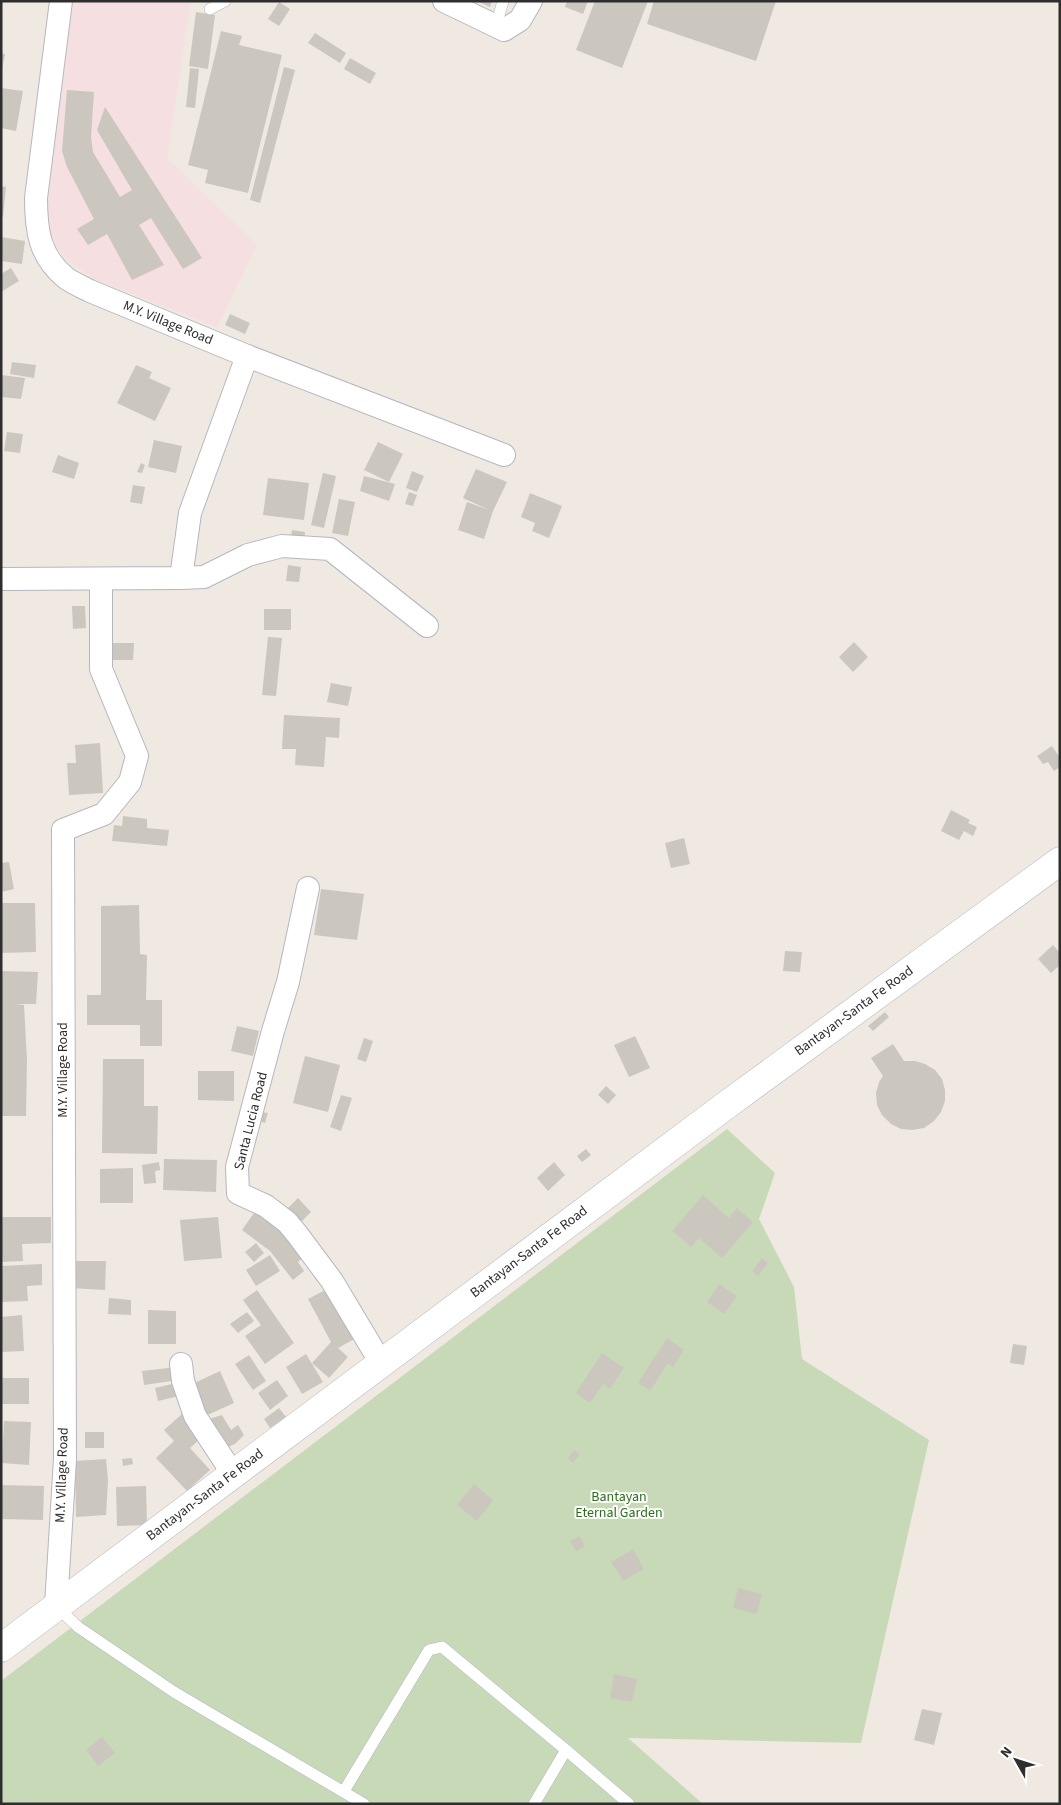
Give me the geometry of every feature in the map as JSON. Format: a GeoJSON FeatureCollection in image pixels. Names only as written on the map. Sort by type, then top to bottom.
{"type":"FeatureCollection","features":[{"type":"Feature","properties":{"kind":"main road","name":"Bantayan-Santa Fe Road"},"geometry":{"type":"LineString","coordinates":[[1,1648],[725,1106],[1060,861]]}},
{"type":"Feature","properties":{"kind":"street","name":"M.Y. Village Road"},"geometry":{"type":"LineString","coordinates":[[61,1],[36,198],[36,224],[40,244],[51,262],[66,278],[90,291],[247,356],[504,455]]}},
{"type":"Feature","properties":{"kind":"street"},"geometry":{"type":"LineString","coordinates":[[444,1],[504,30],[520,20],[531,1]]}},
{"type":"Feature","properties":{"kind":"street"},"geometry":{"type":"LineString","coordinates":[[181,578],[190,514],[210,454],[247,356]]}},
{"type":"Feature","properties":{"kind":"street"},"geometry":{"type":"LineString","coordinates":[[1,579],[204,577],[248,555],[282,546],[330,549],[427,626]]}},
{"type":"Feature","properties":{"kind":"street","name":"M.Y. Village Road"},"geometry":{"type":"LineString","coordinates":[[56,1606],[65,1459],[63,830],[104,814],[130,782],[137,756],[101,669],[101,579]]}},
{"type":"Feature","properties":{"kind":"street","name":"Santa Lucia Road"},"geometry":{"type":"LineString","coordinates":[[308,888],[288,982],[237,1167],[238,1193],[266,1206],[287,1222],[332,1281],[381,1363]]}},
{"type":"Feature","properties":{"kind":"street"},"geometry":{"type":"LineString","coordinates":[[181,1364],[183,1381],[194,1416],[233,1474]]}},
{"type":"Feature","properties":{"kind":"lane"},"geometry":{"type":"LineString","coordinates":[[210,9],[225,1]]}},
{"type":"Feature","properties":{"kind":"lane"},"geometry":{"type":"LineString","coordinates":[[496,26],[502,1]]}},
{"type":"Feature","properties":{"kind":"lane"},"geometry":{"type":"LineString","coordinates":[[56,1606],[78,1627],[174,1692],[364,1804]]}},
{"type":"Feature","properties":{"kind":"lane"},"geometry":{"type":"LineString","coordinates":[[344,1791],[429,1650],[442,1647],[629,1804]]}},
{"type":"Feature","properties":{"kind":"lane"},"geometry":{"type":"LineString","coordinates":[[534,1804],[566,1750]]}},
{"type":"Feature","properties":{"kind":"shaded area"},"geometry":{"type":"Polygon","coordinates":[[[73,1],[191,1],[167,158],[257,245],[217,327],[92,278],[70,262],[58,250],[50,235],[46,216],[73,1]]]}},
{"type":"Feature","properties":{"kind":"green space","name":"Bantayan Eternal Garden"},"geometry":{"type":"Polygon","coordinates":[[[727,1129],[775,1173],[759,1219],[794,1287],[802,1359],[929,1440],[861,1743],[628,1738],[703,1804],[1,1804],[1,1681],[727,1129]]]}},
{"type":"Feature","properties":{"kind":"building"},"geometry":{"type":"Polygon","coordinates":[[[477,1],[492,1],[490,7],[477,1]]]}},
{"type":"Feature","properties":{"kind":"building"},"geometry":{"type":"Polygon","coordinates":[[[567,1],[588,1],[583,14],[565,7],[567,1]]]}},
{"type":"Feature","properties":{"kind":"building"},"geometry":{"type":"Polygon","coordinates":[[[595,1],[648,1],[622,68],[576,50],[595,1]]]}},
{"type":"Feature","properties":{"kind":"building"},"geometry":{"type":"Polygon","coordinates":[[[654,1],[776,1],[756,61],[647,24],[654,1]]]}},
{"type":"Feature","properties":{"kind":"building"},"geometry":{"type":"Polygon","coordinates":[[[279,2],[290,9],[279,26],[268,19],[279,2]]]}},
{"type":"Feature","properties":{"kind":"building"},"geometry":{"type":"Polygon","coordinates":[[[196,12],[215,15],[208,69],[189,66],[196,12]]]}},
{"type":"Feature","properties":{"kind":"building"},"geometry":{"type":"Polygon","coordinates":[[[221,31],[242,36],[239,45],[282,55],[248,193],[205,183],[208,170],[188,165],[221,31]]]}},
{"type":"Feature","properties":{"kind":"building"},"geometry":{"type":"Polygon","coordinates":[[[315,33],[346,53],[340,63],[308,43],[315,33]]]}},
{"type":"Feature","properties":{"kind":"building"},"geometry":{"type":"Polygon","coordinates":[[[1,53],[5,54],[2,69],[1,69],[1,53]]]}},
{"type":"Feature","properties":{"kind":"building"},"geometry":{"type":"Polygon","coordinates":[[[350,58],[376,73],[370,84],[344,69],[350,58]]]}},
{"type":"Feature","properties":{"kind":"building"},"geometry":{"type":"Polygon","coordinates":[[[284,67],[295,70],[260,203],[250,200],[284,67]]]}},
{"type":"Feature","properties":{"kind":"building"},"geometry":{"type":"Polygon","coordinates":[[[190,68],[199,69],[195,108],[186,107],[190,68]]]}},
{"type":"Feature","properties":{"kind":"building"},"geometry":{"type":"Polygon","coordinates":[[[1,88],[23,91],[16,131],[1,128],[1,88]]]}},
{"type":"Feature","properties":{"kind":"building"},"geometry":{"type":"Polygon","coordinates":[[[67,90],[94,92],[91,137],[93,152],[120,197],[132,190],[97,130],[105,107],[202,258],[183,269],[151,218],[139,225],[164,265],[132,280],[107,234],[88,245],[77,229],[94,219],[67,167],[62,151],[67,90]]]}},
{"type":"Feature","properties":{"kind":"building"},"geometry":{"type":"Polygon","coordinates":[[[1,186],[6,187],[3,217],[1,217],[1,186]]]}},
{"type":"Feature","properties":{"kind":"building"},"geometry":{"type":"Polygon","coordinates":[[[1,237],[25,241],[22,264],[1,261],[1,237]]]}},
{"type":"Feature","properties":{"kind":"building"},"geometry":{"type":"Polygon","coordinates":[[[11,268],[19,281],[1,292],[1,274],[11,268]]]}},
{"type":"Feature","properties":{"kind":"building"},"geometry":{"type":"Polygon","coordinates":[[[230,314],[250,323],[245,334],[225,325],[230,314]]]}},
{"type":"Feature","properties":{"kind":"building"},"geometry":{"type":"Polygon","coordinates":[[[12,362],[36,365],[34,378],[10,374],[12,362]]]}},
{"type":"Feature","properties":{"kind":"building"},"geometry":{"type":"Polygon","coordinates":[[[136,365],[152,372],[149,378],[171,388],[155,421],[117,403],[136,365]]]}},
{"type":"Feature","properties":{"kind":"building"},"geometry":{"type":"Polygon","coordinates":[[[1,375],[25,378],[21,399],[1,397],[1,375]]]}},
{"type":"Feature","properties":{"kind":"building"},"geometry":{"type":"Polygon","coordinates":[[[7,432],[23,434],[20,453],[4,451],[7,432]]]}},
{"type":"Feature","properties":{"kind":"building"},"geometry":{"type":"Polygon","coordinates":[[[154,440],[182,446],[176,473],[148,467],[154,440]]]}},
{"type":"Feature","properties":{"kind":"building"},"geometry":{"type":"Polygon","coordinates":[[[378,442],[403,454],[389,482],[364,470],[378,442]]]}},
{"type":"Feature","properties":{"kind":"building"},"geometry":{"type":"Polygon","coordinates":[[[58,455],[79,463],[74,479],[52,472],[58,455]]]}},
{"type":"Feature","properties":{"kind":"building"},"geometry":{"type":"Polygon","coordinates":[[[141,463],[145,465],[142,473],[137,472],[141,463]]]}},
{"type":"Feature","properties":{"kind":"building"},"geometry":{"type":"Polygon","coordinates":[[[476,469],[507,482],[493,511],[484,539],[458,530],[467,502],[489,510],[463,498],[476,469]]]}},
{"type":"Feature","properties":{"kind":"building"},"geometry":{"type":"Polygon","coordinates":[[[412,471],[424,476],[417,492],[406,488],[412,471]]]}},
{"type":"Feature","properties":{"kind":"building"},"geometry":{"type":"Polygon","coordinates":[[[323,473],[336,476],[324,528],[311,525],[323,473]]]}},
{"type":"Feature","properties":{"kind":"building"},"geometry":{"type":"Polygon","coordinates":[[[364,476],[395,484],[389,501],[360,491],[364,476]]]}},
{"type":"Feature","properties":{"kind":"building"},"geometry":{"type":"Polygon","coordinates":[[[268,478],[309,483],[304,520],[263,515],[268,478]]]}},
{"type":"Feature","properties":{"kind":"building"},"geometry":{"type":"Polygon","coordinates":[[[133,485],[145,487],[142,504],[130,502],[133,485]]]}},
{"type":"Feature","properties":{"kind":"building"},"geometry":{"type":"Polygon","coordinates":[[[409,492],[417,495],[413,506],[405,504],[409,492]]]}},
{"type":"Feature","properties":{"kind":"building"},"geometry":{"type":"Polygon","coordinates":[[[530,493],[562,506],[549,538],[532,531],[535,523],[521,517],[530,493]]]}},
{"type":"Feature","properties":{"kind":"building"},"geometry":{"type":"Polygon","coordinates":[[[339,499],[355,502],[348,536],[332,533],[339,499]]]}},
{"type":"Feature","properties":{"kind":"building"},"geometry":{"type":"Polygon","coordinates":[[[292,530],[305,532],[304,540],[291,538],[292,530]]]}},
{"type":"Feature","properties":{"kind":"building"},"geometry":{"type":"Polygon","coordinates":[[[288,565],[301,567],[299,582],[286,581],[288,565]]]}},
{"type":"Feature","properties":{"kind":"building"},"geometry":{"type":"Polygon","coordinates":[[[72,606],[85,606],[86,628],[73,629],[72,606]]]}},
{"type":"Feature","properties":{"kind":"building"},"geometry":{"type":"Polygon","coordinates":[[[264,609],[291,609],[291,630],[264,630],[264,609]]]}},
{"type":"Feature","properties":{"kind":"building"},"geometry":{"type":"Polygon","coordinates":[[[268,637],[282,638],[276,696],[262,695],[268,637]]]}},
{"type":"Feature","properties":{"kind":"building"},"geometry":{"type":"Polygon","coordinates":[[[854,642],[868,657],[853,672],[839,657],[854,642]]]}},
{"type":"Feature","properties":{"kind":"building"},"geometry":{"type":"Polygon","coordinates":[[[107,643],[134,643],[133,660],[107,660],[107,643]]]}},
{"type":"Feature","properties":{"kind":"building"},"geometry":{"type":"Polygon","coordinates":[[[331,683],[352,687],[348,706],[327,702],[331,683]]]}},
{"type":"Feature","properties":{"kind":"building"},"geometry":{"type":"Polygon","coordinates":[[[284,715],[340,718],[339,738],[326,737],[324,767],[295,765],[296,749],[282,749],[284,715]]]}},
{"type":"Feature","properties":{"kind":"building"},"geometry":{"type":"Polygon","coordinates":[[[100,743],[103,793],[69,795],[67,763],[76,763],[75,745],[100,743]]]}},
{"type":"Feature","properties":{"kind":"building"},"geometry":{"type":"Polygon","coordinates":[[[1052,746],[1060,758],[1060,767],[1054,771],[1048,762],[1043,764],[1037,756],[1052,746]]]}},
{"type":"Feature","properties":{"kind":"building"},"geometry":{"type":"Polygon","coordinates":[[[951,810],[970,820],[968,823],[977,827],[973,836],[964,831],[959,840],[941,831],[951,810]]]}},
{"type":"Feature","properties":{"kind":"building"},"geometry":{"type":"Polygon","coordinates":[[[123,816],[147,819],[147,828],[169,830],[167,846],[112,841],[114,825],[122,826],[123,816]]]}},
{"type":"Feature","properties":{"kind":"building"},"geometry":{"type":"Polygon","coordinates":[[[684,838],[690,864],[671,868],[665,843],[684,838]]]}},
{"type":"Feature","properties":{"kind":"building"},"geometry":{"type":"Polygon","coordinates":[[[9,862],[14,889],[1,892],[1,863],[9,862]]]}},
{"type":"Feature","properties":{"kind":"building"},"geometry":{"type":"Polygon","coordinates":[[[321,889],[364,894],[357,940],[314,935],[321,889]]]}},
{"type":"Feature","properties":{"kind":"building"},"geometry":{"type":"Polygon","coordinates":[[[1,903],[35,903],[36,952],[1,953],[1,903]]]}},
{"type":"Feature","properties":{"kind":"building"},"geometry":{"type":"Polygon","coordinates":[[[139,905],[140,954],[147,955],[146,1000],[162,1000],[162,1046],[140,1046],[140,1025],[87,1025],[87,995],[101,995],[101,906],[139,905]]]}},
{"type":"Feature","properties":{"kind":"building"},"geometry":{"type":"Polygon","coordinates":[[[1053,945],[1060,953],[1060,965],[1051,973],[1038,959],[1053,945]]]}},
{"type":"Feature","properties":{"kind":"building"},"geometry":{"type":"Polygon","coordinates":[[[785,951],[802,952],[800,972],[783,971],[785,951]]]}},
{"type":"Feature","properties":{"kind":"building"},"geometry":{"type":"Polygon","coordinates":[[[1,971],[38,972],[36,1004],[15,1004],[24,1005],[27,1060],[26,1116],[1,1116],[1,971]]]}},
{"type":"Feature","properties":{"kind":"building"},"geometry":{"type":"Polygon","coordinates":[[[885,1012],[889,1017],[873,1031],[868,1026],[885,1012]]]}},
{"type":"Feature","properties":{"kind":"building"},"geometry":{"type":"Polygon","coordinates":[[[237,1026],[259,1031],[253,1056],[231,1051],[237,1026]]]}},
{"type":"Feature","properties":{"kind":"building"},"geometry":{"type":"Polygon","coordinates":[[[635,1036],[650,1068],[629,1077],[614,1045],[635,1036]]]}},
{"type":"Feature","properties":{"kind":"building"},"geometry":{"type":"Polygon","coordinates":[[[364,1038],[373,1041],[366,1062],[357,1059],[364,1038]]]}},
{"type":"Feature","properties":{"kind":"building"},"geometry":{"type":"Polygon","coordinates":[[[893,1044],[904,1061],[915,1061],[925,1064],[935,1070],[942,1079],[945,1101],[941,1112],[934,1121],[924,1128],[901,1129],[891,1124],[882,1115],[877,1105],[876,1093],[883,1076],[871,1058],[893,1044]]]}},
{"type":"Feature","properties":{"kind":"building"},"geometry":{"type":"Polygon","coordinates":[[[305,1056],[340,1065],[328,1112],[293,1103],[305,1056]]]}},
{"type":"Feature","properties":{"kind":"building"},"geometry":{"type":"Polygon","coordinates":[[[103,1059],[144,1059],[144,1106],[158,1106],[157,1154],[102,1153],[103,1059]]]}},
{"type":"Feature","properties":{"kind":"building"},"geometry":{"type":"Polygon","coordinates":[[[198,1071],[234,1071],[234,1101],[198,1100],[198,1071]]]}},
{"type":"Feature","properties":{"kind":"building"},"geometry":{"type":"Polygon","coordinates":[[[606,1086],[616,1095],[608,1104],[598,1095],[606,1086]]]}},
{"type":"Feature","properties":{"kind":"building"},"geometry":{"type":"Polygon","coordinates":[[[341,1095],[352,1098],[341,1131],[330,1127],[341,1095]]]}},
{"type":"Feature","properties":{"kind":"building"},"geometry":{"type":"Polygon","coordinates":[[[262,1112],[268,1113],[265,1123],[259,1121],[262,1112]]]}},
{"type":"Feature","properties":{"kind":"building"},"geometry":{"type":"Polygon","coordinates":[[[586,1149],[591,1155],[582,1162],[577,1156],[586,1149]]]}},
{"type":"Feature","properties":{"kind":"building"},"geometry":{"type":"Polygon","coordinates":[[[164,1159],[217,1160],[216,1192],[163,1190],[164,1159]]]}},
{"type":"Feature","properties":{"kind":"building"},"geometry":{"type":"Polygon","coordinates":[[[159,1162],[160,1170],[155,1171],[156,1183],[144,1184],[142,1165],[159,1162]]]}},
{"type":"Feature","properties":{"kind":"building"},"geometry":{"type":"Polygon","coordinates":[[[554,1162],[565,1175],[548,1191],[537,1178],[554,1162]]]}},
{"type":"Feature","properties":{"kind":"building"},"geometry":{"type":"Polygon","coordinates":[[[133,1168],[133,1203],[100,1203],[100,1169],[133,1168]]]}},
{"type":"Feature","properties":{"kind":"building"},"geometry":{"type":"Polygon","coordinates":[[[703,1195],[729,1218],[737,1208],[753,1222],[722,1258],[699,1238],[691,1247],[672,1231],[703,1195]]]}},
{"type":"Feature","properties":{"kind":"building"},"geometry":{"type":"Polygon","coordinates":[[[298,1198],[311,1212],[296,1227],[283,1213],[298,1198]]]}},
{"type":"Feature","properties":{"kind":"building"},"geometry":{"type":"Polygon","coordinates":[[[259,1206],[307,1254],[298,1262],[304,1271],[293,1280],[270,1251],[242,1230],[259,1206]]]}},
{"type":"Feature","properties":{"kind":"building"},"geometry":{"type":"Polygon","coordinates":[[[1,1217],[51,1217],[51,1243],[22,1244],[23,1261],[1,1262],[1,1217]]]}},
{"type":"Feature","properties":{"kind":"building"},"geometry":{"type":"Polygon","coordinates":[[[218,1217],[222,1258],[184,1261],[180,1220],[218,1217]]]}},
{"type":"Feature","properties":{"kind":"building"},"geometry":{"type":"Polygon","coordinates":[[[256,1243],[264,1253],[254,1262],[245,1252],[256,1243]]]}},
{"type":"Feature","properties":{"kind":"building"},"geometry":{"type":"Polygon","coordinates":[[[270,1255],[280,1271],[256,1286],[246,1270],[270,1255]]]}},
{"type":"Feature","properties":{"kind":"building"},"geometry":{"type":"Polygon","coordinates":[[[762,1258],[768,1263],[758,1276],[752,1271],[762,1258]]]}},
{"type":"Feature","properties":{"kind":"building"},"geometry":{"type":"Polygon","coordinates":[[[71,1261],[106,1261],[105,1290],[71,1288],[71,1261]]]}},
{"type":"Feature","properties":{"kind":"building"},"geometry":{"type":"Polygon","coordinates":[[[42,1264],[42,1285],[27,1286],[28,1301],[1,1302],[1,1266],[42,1264]]]}},
{"type":"Feature","properties":{"kind":"building"},"geometry":{"type":"Polygon","coordinates":[[[719,1284],[737,1296],[724,1314],[707,1302],[719,1284]]]}},
{"type":"Feature","properties":{"kind":"building"},"geometry":{"type":"Polygon","coordinates":[[[331,1287],[358,1337],[338,1348],[348,1357],[329,1378],[312,1363],[331,1342],[308,1299],[331,1287]]]}},
{"type":"Feature","properties":{"kind":"building"},"geometry":{"type":"Polygon","coordinates":[[[257,1290],[294,1343],[265,1364],[245,1336],[261,1325],[243,1300],[257,1290]]]}},
{"type":"Feature","properties":{"kind":"building"},"geometry":{"type":"Polygon","coordinates":[[[109,1298],[131,1300],[131,1315],[108,1314],[109,1298]]]}},
{"type":"Feature","properties":{"kind":"building"},"geometry":{"type":"Polygon","coordinates":[[[148,1310],[176,1311],[176,1344],[148,1344],[148,1310]]]}},
{"type":"Feature","properties":{"kind":"building"},"geometry":{"type":"Polygon","coordinates":[[[247,1312],[254,1321],[238,1333],[230,1324],[247,1312]]]}},
{"type":"Feature","properties":{"kind":"building"},"geometry":{"type":"Polygon","coordinates":[[[22,1315],[24,1351],[1,1352],[1,1317],[22,1315]]]}},
{"type":"Feature","properties":{"kind":"building"},"geometry":{"type":"Polygon","coordinates":[[[667,1338],[684,1350],[673,1367],[668,1363],[650,1391],[638,1383],[667,1338]]]}},
{"type":"Feature","properties":{"kind":"building"},"geometry":{"type":"Polygon","coordinates":[[[1013,1344],[1027,1346],[1024,1365],[1010,1363],[1013,1344]]]}},
{"type":"Feature","properties":{"kind":"building"},"geometry":{"type":"Polygon","coordinates":[[[602,1353],[624,1368],[610,1389],[603,1384],[590,1403],[576,1393],[602,1353]]]}},
{"type":"Feature","properties":{"kind":"building"},"geometry":{"type":"Polygon","coordinates":[[[306,1354],[323,1382],[302,1394],[286,1367],[306,1354]]]}},
{"type":"Feature","properties":{"kind":"building"},"geometry":{"type":"Polygon","coordinates":[[[249,1355],[266,1381],[253,1390],[235,1364],[249,1355]]]}},
{"type":"Feature","properties":{"kind":"building"},"geometry":{"type":"Polygon","coordinates":[[[177,1367],[179,1380],[144,1385],[142,1371],[177,1367]]]}},
{"type":"Feature","properties":{"kind":"building"},"geometry":{"type":"Polygon","coordinates":[[[220,1371],[234,1403],[203,1417],[188,1386],[220,1371]]]}},
{"type":"Feature","properties":{"kind":"building"},"geometry":{"type":"Polygon","coordinates":[[[1,1378],[29,1378],[29,1404],[1,1404],[1,1378]]]}},
{"type":"Feature","properties":{"kind":"building"},"geometry":{"type":"Polygon","coordinates":[[[277,1380],[288,1396],[270,1410],[258,1393],[277,1380]]]}},
{"type":"Feature","properties":{"kind":"building"},"geometry":{"type":"Polygon","coordinates":[[[176,1383],[179,1396],[158,1401],[155,1388],[176,1383]]]}},
{"type":"Feature","properties":{"kind":"building"},"geometry":{"type":"Polygon","coordinates":[[[279,1408],[286,1417],[270,1428],[264,1419],[279,1408]]]}},
{"type":"Feature","properties":{"kind":"building"},"geometry":{"type":"Polygon","coordinates":[[[182,1414],[202,1437],[190,1448],[210,1470],[187,1491],[156,1458],[174,1441],[164,1430],[182,1414]]]}},
{"type":"Feature","properties":{"kind":"building"},"geometry":{"type":"Polygon","coordinates":[[[222,1415],[231,1430],[238,1425],[244,1435],[235,1444],[223,1449],[202,1421],[222,1415]]]}},
{"type":"Feature","properties":{"kind":"building"},"geometry":{"type":"Polygon","coordinates":[[[4,1421],[31,1422],[29,1465],[2,1463],[4,1421]]]}},
{"type":"Feature","properties":{"kind":"building"},"geometry":{"type":"Polygon","coordinates":[[[85,1432],[104,1432],[104,1448],[85,1448],[85,1432]]]}},
{"type":"Feature","properties":{"kind":"building"},"geometry":{"type":"Polygon","coordinates":[[[574,1450],[580,1454],[573,1463],[568,1458],[574,1450]]]}},
{"type":"Feature","properties":{"kind":"building"},"geometry":{"type":"Polygon","coordinates":[[[132,1458],[133,1464],[123,1466],[122,1459],[132,1458]]]}},
{"type":"Feature","properties":{"kind":"building"},"geometry":{"type":"Polygon","coordinates":[[[106,1459],[108,1481],[106,1515],[76,1517],[75,1461],[106,1459]]]}},
{"type":"Feature","properties":{"kind":"building"},"geometry":{"type":"Polygon","coordinates":[[[474,1484],[493,1500],[477,1521],[457,1505],[474,1484]]]}},
{"type":"Feature","properties":{"kind":"building"},"geometry":{"type":"Polygon","coordinates":[[[1,1485],[44,1486],[43,1520],[1,1519],[1,1485]]]}},
{"type":"Feature","properties":{"kind":"building"},"geometry":{"type":"Polygon","coordinates":[[[146,1486],[147,1525],[117,1526],[116,1487],[146,1486]]]}},
{"type":"Feature","properties":{"kind":"building"},"geometry":{"type":"Polygon","coordinates":[[[579,1536],[585,1546],[576,1551],[570,1541],[579,1536]]]}},
{"type":"Feature","properties":{"kind":"building"},"geometry":{"type":"Polygon","coordinates":[[[633,1549],[644,1569],[623,1581],[611,1562],[633,1549]]]}},
{"type":"Feature","properties":{"kind":"building"},"geometry":{"type":"Polygon","coordinates":[[[738,1588],[762,1594],[757,1614],[733,1608],[738,1588]]]}},
{"type":"Feature","properties":{"kind":"building"},"geometry":{"type":"Polygon","coordinates":[[[614,1674],[637,1679],[632,1702],[610,1698],[614,1674]]]}},
{"type":"Feature","properties":{"kind":"building"},"geometry":{"type":"Polygon","coordinates":[[[922,1709],[942,1713],[934,1745],[914,1740],[922,1709]]]}},
{"type":"Feature","properties":{"kind":"building"},"geometry":{"type":"Polygon","coordinates":[[[102,1737],[115,1753],[98,1766],[86,1750],[102,1737]]]}}]}
